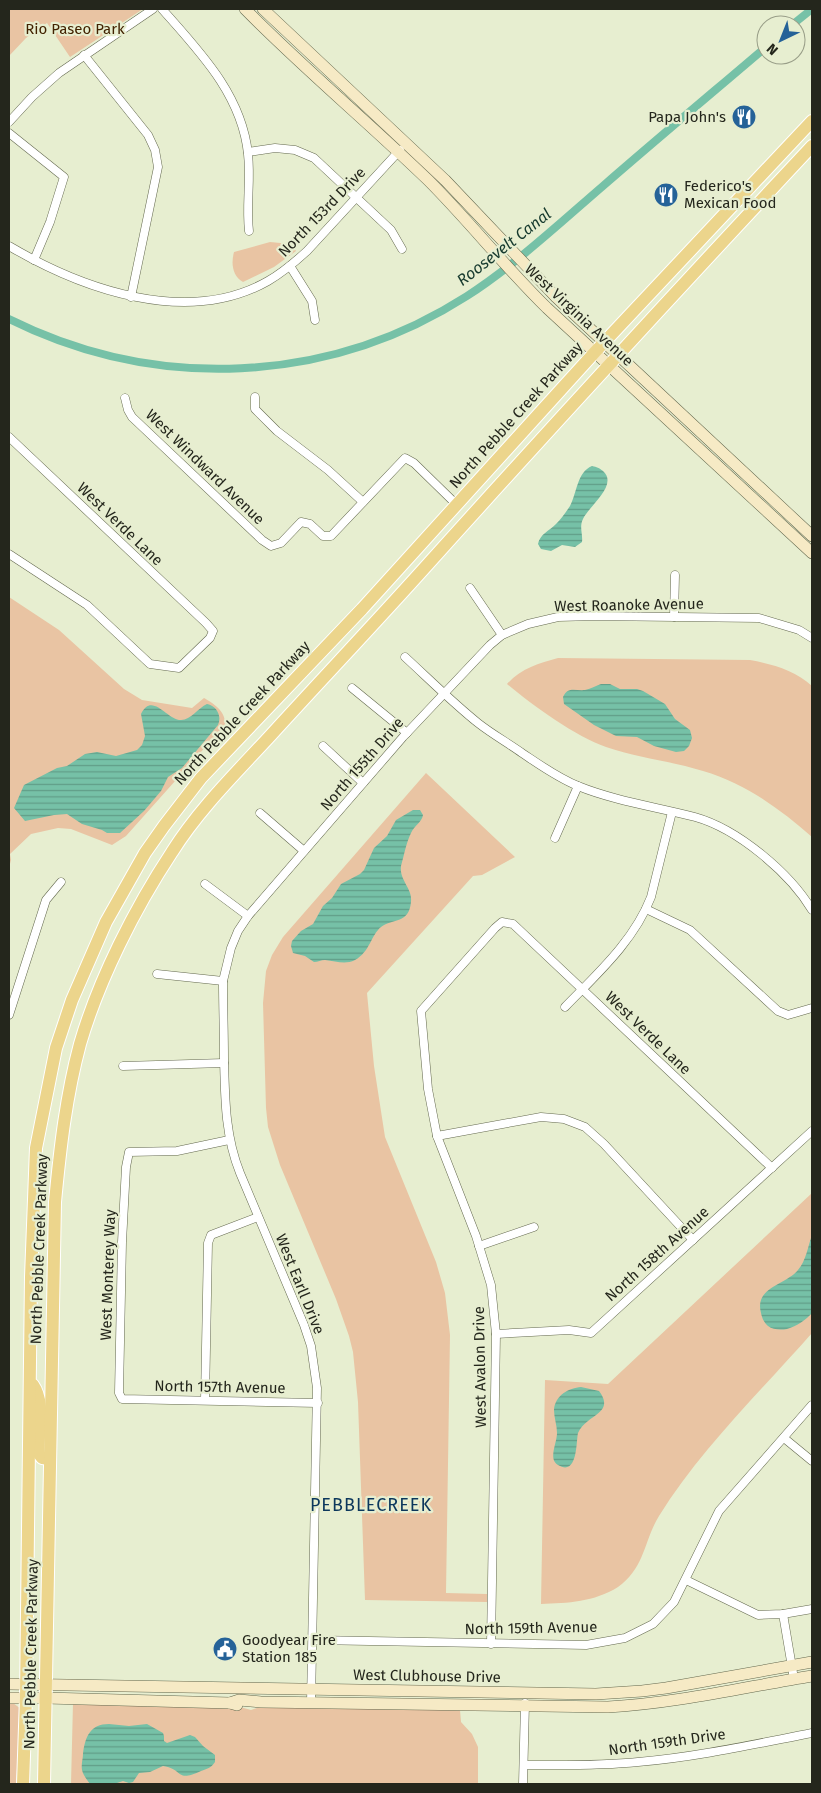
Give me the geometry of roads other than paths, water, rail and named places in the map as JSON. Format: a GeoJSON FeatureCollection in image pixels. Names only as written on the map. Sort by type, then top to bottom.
{"type":"FeatureCollection","features":[{"type":"Feature","properties":{"kind":"main road","name":"North Pebble Creek Parkway"},"geometry":{"type":"LineString","coordinates":[[23,1784],[26,1698],[32,1233],[36,1148],[56,1048],[72,1000],[106,922],[145,853],[164,826],[216,762],[318,656],[595,352],[812,121]]}},
{"type":"Feature","properties":{"kind":"main road","name":"North Pebble Creek Parkway"},"geometry":{"type":"LineString","coordinates":[[44,1784],[55,1202],[60,1138],[81,1044],[100,988],[135,914],[182,837],[229,780],[332,670],[618,354],[812,146]]}},
{"type":"Feature","properties":{"kind":"main road"},"geometry":{"type":"LineString","coordinates":[[456,505],[470,517]]}},
{"type":"Feature","properties":{"kind":"main road"},"geometry":{"type":"LineString","coordinates":[[318,656],[332,670]]}},
{"type":"Feature","properties":{"kind":"main road"},"geometry":{"type":"LineString","coordinates":[[30,1381],[36,1389],[40,1406],[39,1454],[42,1458],[50,1459]]}},
{"type":"Feature","properties":{"kind":"street"},"geometry":{"type":"LineString","coordinates":[[9,122],[32,97],[59,73],[153,9]]}},
{"type":"Feature","properties":{"kind":"street"},"geometry":{"type":"LineString","coordinates":[[162,9],[210,64],[227,89],[236,109],[245,135],[248,152],[250,180],[248,219],[250,231]]}},
{"type":"Feature","properties":{"kind":"street","name":"West Virginia Avenue"},"geometry":{"type":"LineString","coordinates":[[244,9],[444,196],[515,276],[812,553]]}},
{"type":"Feature","properties":{"kind":"street","name":"West Virginia Avenue"},"geometry":{"type":"LineString","coordinates":[[263,9],[455,190],[556,297],[812,536]]}},
{"type":"Feature","properties":{"kind":"street"},"geometry":{"type":"LineString","coordinates":[[9,246],[60,273],[131,297],[158,167],[155,150],[148,135],[133,114],[84,55]]}},
{"type":"Feature","properties":{"kind":"street"},"geometry":{"type":"LineString","coordinates":[[9,133],[64,177],[50,222],[34,260]]}},
{"type":"Feature","properties":{"kind":"street","name":"North 153rd Drive"},"geometry":{"type":"LineString","coordinates":[[131,297],[180,301],[229,297],[268,282],[290,266],[406,143]]}},
{"type":"Feature","properties":{"kind":"street"},"geometry":{"type":"LineString","coordinates":[[248,152],[275,148],[304,152],[314,158],[391,230],[402,249]]}},
{"type":"Feature","properties":{"kind":"street"},"geometry":{"type":"LineString","coordinates":[[290,266],[312,301],[315,320]]}},
{"type":"Feature","properties":{"kind":"street"},"geometry":{"type":"LineString","coordinates":[[255,397],[255,409],[277,431],[328,470],[363,502],[405,458],[414,463],[456,505]]}},
{"type":"Feature","properties":{"kind":"street","name":"West Windward Avenue"},"geometry":{"type":"LineString","coordinates":[[125,398],[132,417],[267,545],[276,546],[281,544],[301,522],[310,524],[319,533],[328,537],[334,534],[363,502]]}},
{"type":"Feature","properties":{"kind":"street","name":"West Verde Lane"},"geometry":{"type":"LineString","coordinates":[[9,437],[213,631],[210,638],[179,668],[150,664],[87,605],[9,554]]}},
{"type":"Feature","properties":{"kind":"street"},"geometry":{"type":"LineString","coordinates":[[674,617],[675,575]]}},
{"type":"Feature","properties":{"kind":"street"},"geometry":{"type":"LineString","coordinates":[[470,588],[502,635]]}},
{"type":"Feature","properties":{"kind":"street","name":"West Roanoke Avenue"},"geometry":{"type":"LineString","coordinates":[[502,635],[528,624],[558,617],[674,617],[759,618],[799,630],[812,638]]}},
{"type":"Feature","properties":{"kind":"street","name":"North 155th Drive"},"geometry":{"type":"LineString","coordinates":[[248,916],[407,733],[490,645],[502,635]]}},
{"type":"Feature","properties":{"kind":"street"},"geometry":{"type":"LineString","coordinates":[[405,657],[485,728],[546,769],[578,786],[697,818],[725,830],[773,864],[806,899],[812,910]]}},
{"type":"Feature","properties":{"kind":"street"},"geometry":{"type":"LineString","coordinates":[[352,688],[407,733]]}},
{"type":"Feature","properties":{"kind":"street"},"geometry":{"type":"LineString","coordinates":[[323,746],[363,783]]}},
{"type":"Feature","properties":{"kind":"street"},"geometry":{"type":"LineString","coordinates":[[555,838],[578,786]]}},
{"type":"Feature","properties":{"kind":"street"},"geometry":{"type":"LineString","coordinates":[[260,812],[304,851]]}},
{"type":"Feature","properties":{"kind":"street"},"geometry":{"type":"LineString","coordinates":[[565,1008],[620,949],[633,932],[646,909],[651,897],[672,812]]}},
{"type":"Feature","properties":{"kind":"street"},"geometry":{"type":"LineString","coordinates":[[9,1015],[46,900],[61,882]]}},
{"type":"Feature","properties":{"kind":"street"},"geometry":{"type":"LineString","coordinates":[[204,884],[248,916]]}},
{"type":"Feature","properties":{"kind":"street"},"geometry":{"type":"LineString","coordinates":[[646,909],[690,930],[778,1011],[788,1015],[812,1008]]}},
{"type":"Feature","properties":{"kind":"street","name":"West Earll Drive"},"geometry":{"type":"LineString","coordinates":[[248,916],[238,931],[231,948],[223,981],[226,1103],[229,1140],[233,1155],[304,1325],[315,1367],[318,1403],[314,1640],[311,1703]]}},
{"type":"Feature","properties":{"kind":"street","name":"West Verde Lane"},"geometry":{"type":"LineString","coordinates":[[421,1011],[495,928],[502,922],[513,924],[772,1168]]}},
{"type":"Feature","properties":{"kind":"street"},"geometry":{"type":"LineString","coordinates":[[157,974],[223,981]]}},
{"type":"Feature","properties":{"kind":"street","name":"West Avalon Drive"},"geometry":{"type":"LineString","coordinates":[[421,1011],[428,1089],[437,1136],[479,1246],[491,1284],[496,1334],[491,1644]]}},
{"type":"Feature","properties":{"kind":"street"},"geometry":{"type":"LineString","coordinates":[[123,1066],[224,1063]]}},
{"type":"Feature","properties":{"kind":"street"},"geometry":{"type":"LineString","coordinates":[[437,1136],[542,1117],[564,1120],[585,1127],[594,1134],[693,1240]]}},
{"type":"Feature","properties":{"kind":"street","name":"North 158th Avenue"},"geometry":{"type":"LineString","coordinates":[[496,1334],[569,1330],[591,1334],[812,1131]]}},
{"type":"Feature","properties":{"kind":"street","name":"West Monterey Way"},"geometry":{"type":"LineString","coordinates":[[122,1399],[119,1394],[122,1242],[124,1182],[129,1152],[177,1151],[229,1140]]}},
{"type":"Feature","properties":{"kind":"street"},"geometry":{"type":"LineString","coordinates":[[205,1400],[208,1243],[210,1235],[258,1217]]}},
{"type":"Feature","properties":{"kind":"street"},"geometry":{"type":"LineString","coordinates":[[479,1246],[534,1227]]}},
{"type":"Feature","properties":{"kind":"street","name":"North 157th Avenue"},"geometry":{"type":"LineString","coordinates":[[122,1399],[318,1403]]}},
{"type":"Feature","properties":{"kind":"street","name":"North 159th Avenue"},"geometry":{"type":"LineString","coordinates":[[314,1640],[586,1645],[625,1638],[652,1624],[674,1602],[720,1511],[812,1405]]}},
{"type":"Feature","properties":{"kind":"street"},"geometry":{"type":"LineString","coordinates":[[784,1438],[812,1461]]}},
{"type":"Feature","properties":{"kind":"street"},"geometry":{"type":"LineString","coordinates":[[686,1580],[758,1615],[783,1614],[812,1609]]}},
{"type":"Feature","properties":{"kind":"street"},"geometry":{"type":"LineString","coordinates":[[783,1614],[794,1679]]}},
{"type":"Feature","properties":{"kind":"street","name":"West Clubhouse Drive"},"geometry":{"type":"LineString","coordinates":[[9,1698],[26,1698],[46,1691],[140,1687],[596,1694],[642,1692],[812,1662]]}},
{"type":"Feature","properties":{"kind":"street","name":"West Clubhouse Drive"},"geometry":{"type":"LineString","coordinates":[[9,1684],[26,1684],[46,1691],[255,1706],[260,1702],[583,1708],[635,1706],[812,1676]]}},
{"type":"Feature","properties":{"kind":"street"},"geometry":{"type":"LineString","coordinates":[[183,1687],[183,1702]]}},
{"type":"Feature","properties":{"kind":"street"},"geometry":{"type":"LineString","coordinates":[[523,1784],[525,1693]]}},
{"type":"Feature","properties":{"kind":"street","name":"North 159th Drive"},"geometry":{"type":"LineString","coordinates":[[524,1765],[603,1765],[648,1761],[812,1733]]}},
{"type":"Feature","properties":{"kind":"waterway","name":"Roosevelt Canal"},"geometry":{"type":"LineString","coordinates":[[804,15],[812,9]]}},
{"type":"Feature","properties":{"kind":"waterway","name":"Roosevelt Canal"},"geometry":{"type":"LineString","coordinates":[[9,319],[65,343],[123,359],[182,367],[241,368],[300,362],[357,347],[413,326],[485,284],[537,243],[756,56]]}},
{"type":"Feature","properties":{"kind":"place","name":"Papa John's"},"geometry":{"type":"Point","coordinates":[744,117]}},
{"type":"Feature","properties":{"kind":"place","name":"Federico's Mexican Food"},"geometry":{"type":"Point","coordinates":[666,195]}},
{"type":"Feature","properties":{"kind":"place","name":"Goodyear Fire Station 185"},"geometry":{"type":"Point","coordinates":[225,1649]}},
{"type":"Feature","properties":{"kind":"district","name":"PEBBLECREEK"},"geometry":{"type":"Point","coordinates":[371,1505]}},
{"type":"Feature","properties":{"kind":"park label","name":"Rio Paseo Park"},"geometry":{"type":"Point","coordinates":[75,29]}}]}
